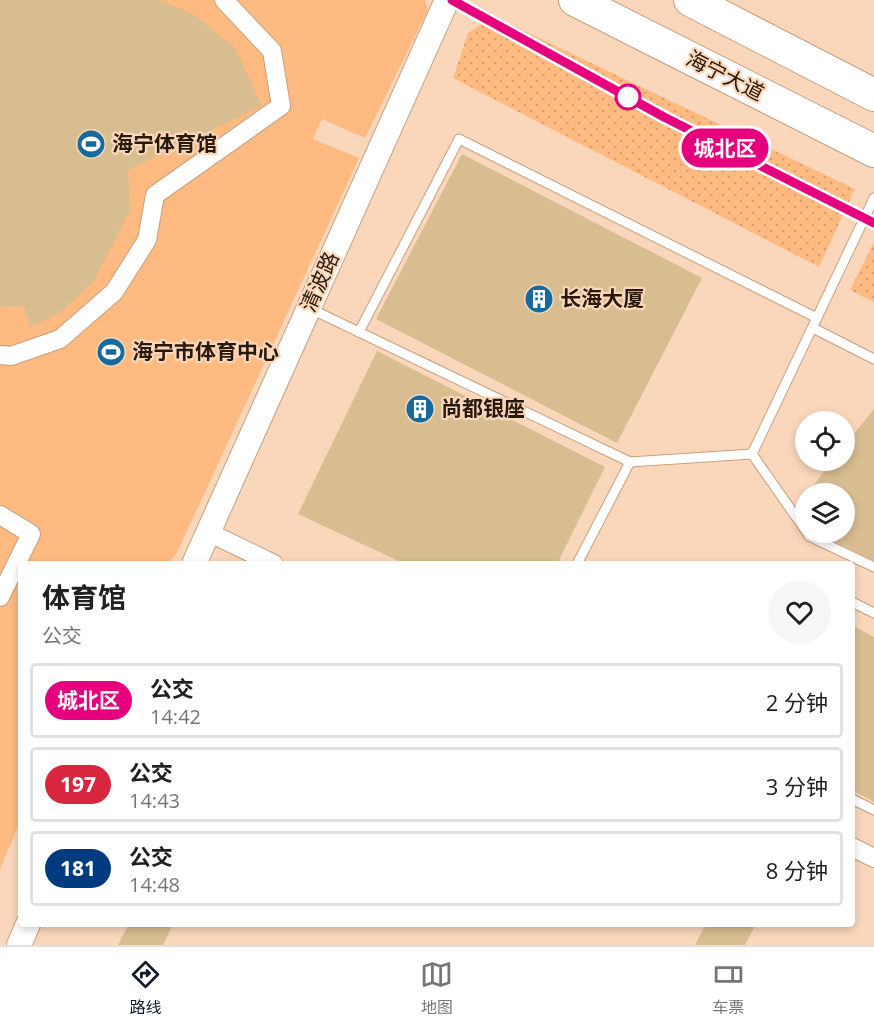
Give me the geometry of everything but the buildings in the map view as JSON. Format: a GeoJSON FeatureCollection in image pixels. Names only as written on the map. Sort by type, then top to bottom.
{"type":"FeatureCollection","features":[{"type":"Feature","properties":{"kind":"highway","name":"海宁大道"},"geometry":{"type":"LineString","coordinates":[[575,0],[874,152]]}},
{"type":"Feature","properties":{"kind":"highway"},"geometry":{"type":"LineString","coordinates":[[690,0],[874,94]]}},
{"type":"Feature","properties":{"kind":"street"},"geometry":{"type":"LineString","coordinates":[[0,355],[11,356],[60,339],[114,292],[147,240],[155,195],[281,106],[272,51],[224,0]]}},
{"type":"Feature","properties":{"kind":"street","name":"清波路"},"geometry":{"type":"LineString","coordinates":[[195,561],[447,0]]}},
{"type":"Feature","properties":{"kind":"street"},"geometry":{"type":"LineString","coordinates":[[0,515],[31,534],[0,597]]}},
{"type":"Feature","properties":{"kind":"street"},"geometry":{"type":"LineString","coordinates":[[208,532],[268,561]]}},
{"type":"Feature","properties":{"kind":"street"},"geometry":{"type":"LineString","coordinates":[[855,848],[874,858]]}},
{"type":"Feature","properties":{"kind":"street"},"geometry":{"type":"LineString","coordinates":[[19,945],[27,927]]}},
{"type":"Feature","properties":{"kind":"lane"},"geometry":{"type":"LineString","coordinates":[[360,332],[459,139],[817,318]]}},
{"type":"Feature","properties":{"kind":"lane"},"geometry":{"type":"LineString","coordinates":[[752,454],[874,198]]}},
{"type":"Feature","properties":{"kind":"lane"},"geometry":{"type":"LineString","coordinates":[[309,308],[630,462],[752,454]]}},
{"type":"Feature","properties":{"kind":"lane"},"geometry":{"type":"LineString","coordinates":[[813,328],[874,359]]}},
{"type":"Feature","properties":{"kind":"lane"},"geometry":{"type":"LineString","coordinates":[[752,454],[795,516]]}},
{"type":"Feature","properties":{"kind":"lane"},"geometry":{"type":"LineString","coordinates":[[579,561],[630,462]]}},
{"type":"Feature","properties":{"kind":"lane"},"geometry":{"type":"LineString","coordinates":[[824,543],[874,567]]}},
{"type":"Feature","properties":{"kind":"lane"},"geometry":{"type":"LineString","coordinates":[[855,604],[874,614]]}},
{"type":"Feature","properties":{"kind":"lane"},"geometry":{"type":"LineString","coordinates":[[855,800],[874,810]]}},
{"type":"Feature","properties":{"kind":"shaded area","name":"海宁市体育中心"},"geometry":{"type":"Polygon","coordinates":[[[0,0],[425,0],[428,10],[365,138],[322,119],[313,139],[359,158],[176,555],[169,561],[18,561],[18,827],[0,869],[0,0]]]}},
{"type":"Feature","properties":{"kind":"shaded area"},"geometry":{"type":"Polygon","coordinates":[[[493,16],[855,189],[819,267],[453,78],[468,33],[493,16]]]}},
{"type":"Feature","properties":{"kind":"shaded area"},"geometry":{"type":"Polygon","coordinates":[[[874,242],[874,302],[850,290],[874,242]]]}},
{"type":"Feature","properties":{"kind":"bus line","name":"城北区"},"geometry":{"type":"LineString","coordinates":[[452,0],[664,117],[874,223]]}},
{"type":"Feature","properties":{"kind":"place","name":"海宁体育馆"},"geometry":{"type":"Point","coordinates":[91,144]}},
{"type":"Feature","properties":{"kind":"place","name":"长海大厦"},"geometry":{"type":"Point","coordinates":[539,299]}},
{"type":"Feature","properties":{"kind":"place","name":"海宁市体育中心"},"geometry":{"type":"Point","coordinates":[111,352]}},
{"type":"Feature","properties":{"kind":"place","name":"尚都银座"},"geometry":{"type":"Point","coordinates":[420,409]}}]}
